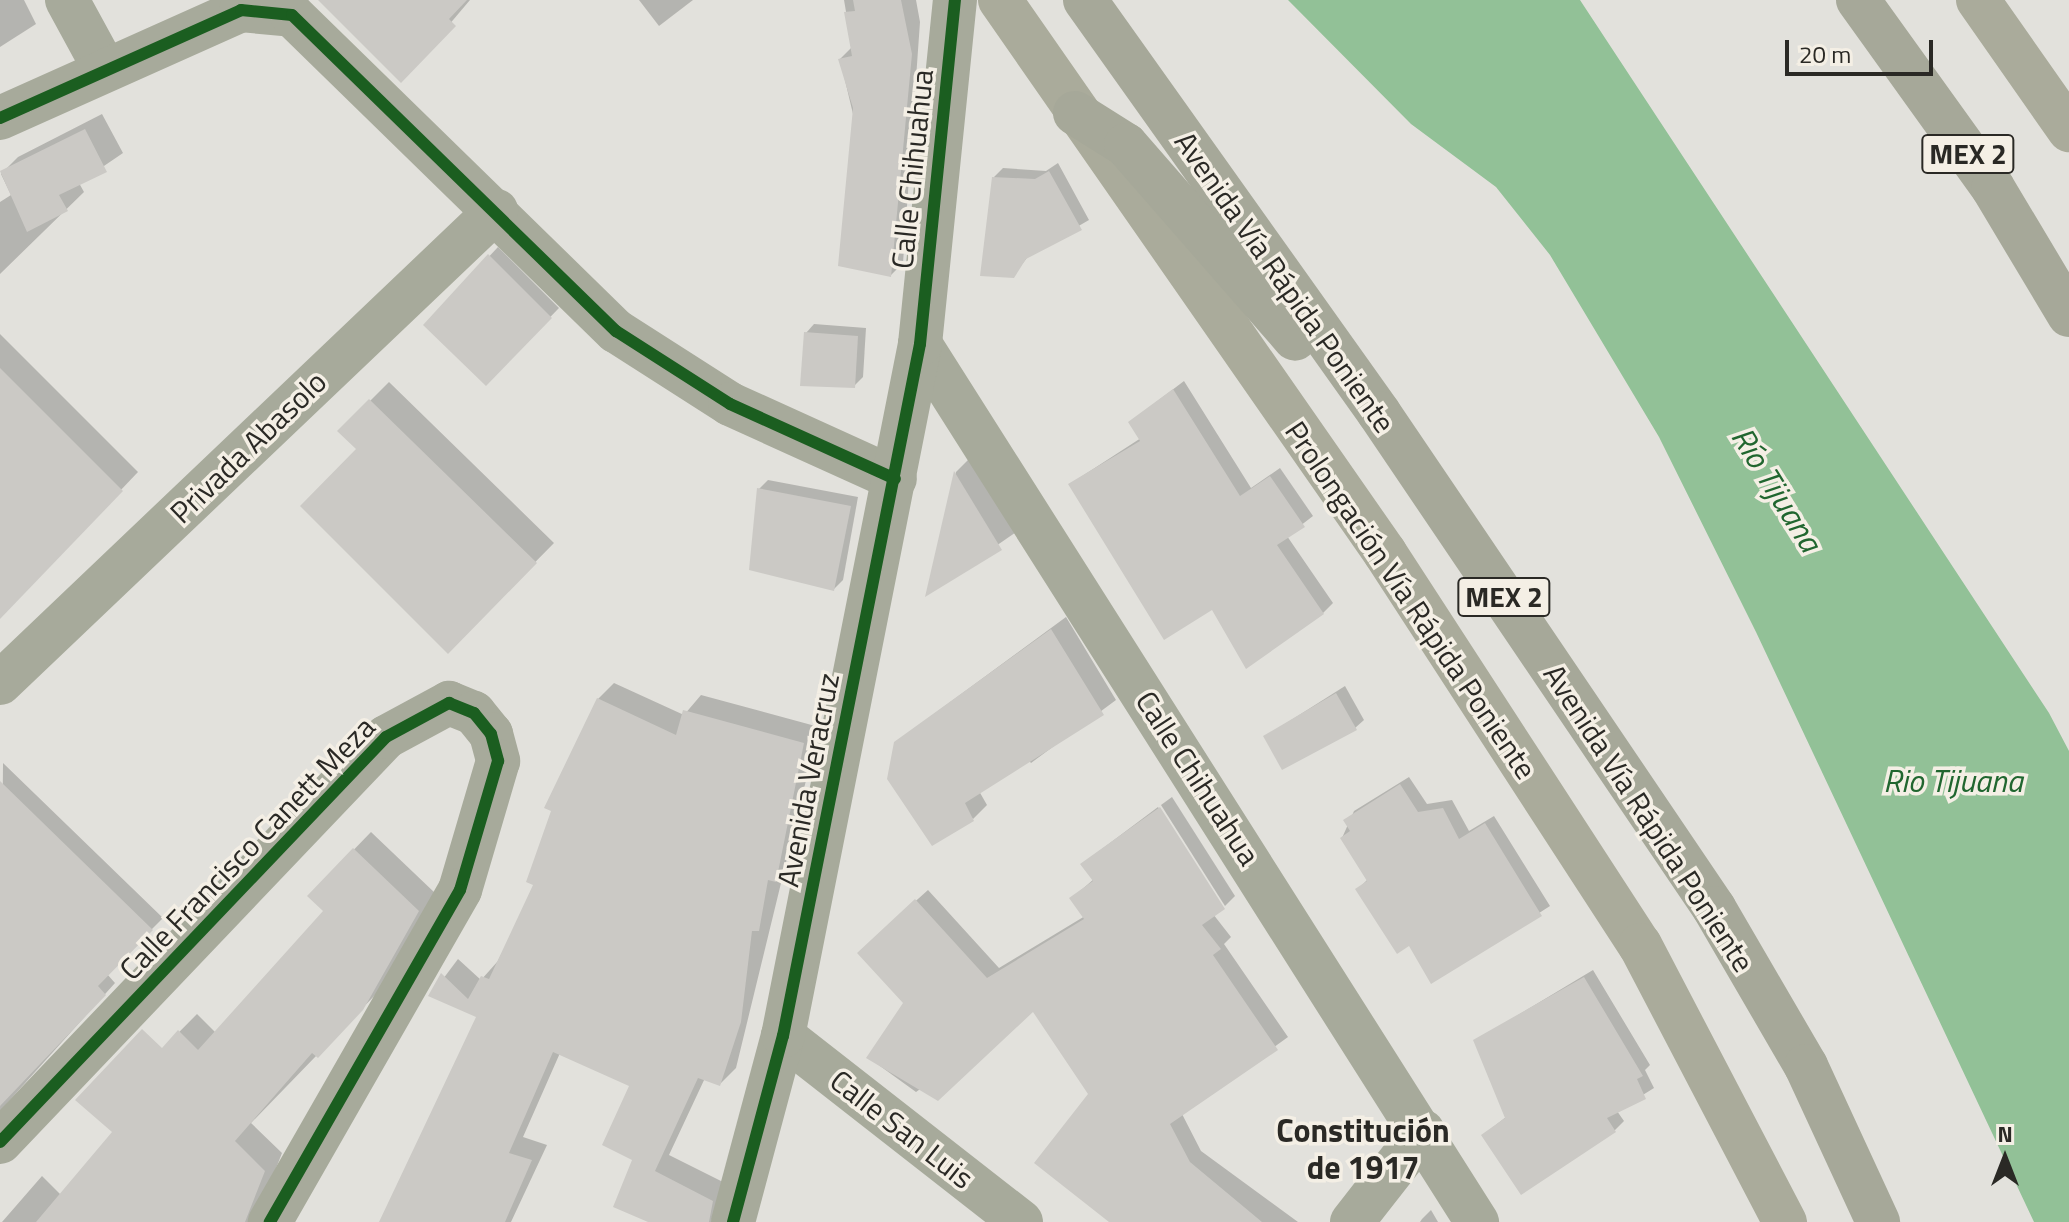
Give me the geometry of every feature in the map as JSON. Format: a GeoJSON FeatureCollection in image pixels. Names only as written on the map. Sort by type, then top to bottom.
{"type":"FeatureCollection","features":[{"type":"Feature","properties":{"kind":"highway","name":"Avenida Vía Rápida Poniente"},"geometry":{"type":"LineString","coordinates":[[1085,0],[1379,413],[1714,908],[1806,1066],[1878,1222]]}},
{"type":"Feature","properties":{"kind":"highway","name":"MEX 2"},"geometry":{"type":"LineString","coordinates":[[1858,0],[1993,188],[2069,315]]}},
{"type":"Feature","properties":{"kind":"highway"},"geometry":{"type":"LineString","coordinates":[[1075,113],[1126,145],[1344,394],[1379,413]]}},
{"type":"Feature","properties":{"kind":"main road","name":"Prolongación Vía Rápida Poniente"},"geometry":{"type":"LineString","coordinates":[[1000,0],[1075,113],[1385,553],[1640,945],[1785,1222]]}},
{"type":"Feature","properties":{"kind":"main road"},"geometry":{"type":"LineString","coordinates":[[1978,0],[2069,130]]}},
{"type":"Feature","properties":{"kind":"street"},"geometry":{"type":"LineString","coordinates":[[67,0],[104,68]]}},
{"type":"Feature","properties":{"kind":"street","name":"Calle Chihuahua"},"geometry":{"type":"LineString","coordinates":[[955,0],[920,344],[1423,1131],[1477,1222]]}},
{"type":"Feature","properties":{"kind":"street"},"geometry":{"type":"LineString","coordinates":[[0,118],[104,68],[241,10],[273,7],[292,15],[616,331],[672,370],[895,479]]}},
{"type":"Feature","properties":{"kind":"street","name":"Privada Abasolo"},"geometry":{"type":"LineString","coordinates":[[0,683],[496,211]]}},
{"type":"Feature","properties":{"kind":"street","name":"Avenida Veracruz"},"geometry":{"type":"LineString","coordinates":[[733,1222],[783,1036],[920,344]]}},
{"type":"Feature","properties":{"kind":"street","name":"Calle Francisco Canett Meza"},"geometry":{"type":"LineString","coordinates":[[0,1142],[386,737],[449,703],[474,713],[491,734],[498,761],[487,812],[430,952],[270,1222]]}},
{"type":"Feature","properties":{"kind":"street","name":"Calle San Luis"},"geometry":{"type":"LineString","coordinates":[[783,1036],[1021,1222]]}},
{"type":"Feature","properties":{"kind":"street"},"geometry":{"type":"LineString","coordinates":[[1352,1222],[1423,1131]]}},
{"type":"Feature","properties":{"kind":"water","name":"Rio Tijuana"},"geometry":{"type":"Polygon","coordinates":[[[1288,0],[1580,0],[2049,713],[2069,751],[2069,1222],[2034,1222],[1756,632],[1659,437],[1550,255],[1496,187],[1411,124],[1288,0]]]}},
{"type":"Feature","properties":{"kind":"building"},"geometry":{"type":"Polygon","coordinates":[[[318,0],[467,0],[449,19],[456,26],[401,83],[318,0]]]}},
{"type":"Feature","properties":{"kind":"building"},"geometry":{"type":"Polygon","coordinates":[[[853,0],[901,0],[912,54],[891,277],[838,266],[853,108],[838,59],[852,56],[844,12],[855,11],[853,0]]]}},
{"type":"Feature","properties":{"kind":"building"},"geometry":{"type":"Polygon","coordinates":[[[85,129],[107,172],[59,195],[68,211],[27,232],[0,171],[85,129]]]}},
{"type":"Feature","properties":{"kind":"building"},"geometry":{"type":"Polygon","coordinates":[[[1049,171],[1082,230],[1026,259],[1014,278],[980,276],[992,177],[1035,179],[1049,171]]]}},
{"type":"Feature","properties":{"kind":"building"},"geometry":{"type":"Polygon","coordinates":[[[488,254],[552,318],[486,386],[423,325],[488,254]]]}},
{"type":"Feature","properties":{"kind":"building"},"geometry":{"type":"Polygon","coordinates":[[[804,332],[858,336],[855,388],[800,386],[804,332]]]}},
{"type":"Feature","properties":{"kind":"building"},"geometry":{"type":"Polygon","coordinates":[[[0,368],[123,491],[0,619],[0,368]]]}},
{"type":"Feature","properties":{"kind":"building"},"geometry":{"type":"Polygon","coordinates":[[[1173,389],[1240,496],[1270,476],[1305,527],[1277,545],[1324,614],[1246,669],[1212,610],[1164,640],[1068,484],[1140,441],[1128,422],[1173,389]]]}},
{"type":"Feature","properties":{"kind":"building"},"geometry":{"type":"Polygon","coordinates":[[[369,399],[537,563],[448,654],[300,506],[356,449],[337,431],[369,399]]]}},
{"type":"Feature","properties":{"kind":"building"},"geometry":{"type":"Polygon","coordinates":[[[954,471],[1002,550],[925,597],[954,471]]]}},
{"type":"Feature","properties":{"kind":"building"},"geometry":{"type":"Polygon","coordinates":[[[757,488],[851,506],[834,591],[749,570],[757,488]]]}},
{"type":"Feature","properties":{"kind":"building"},"geometry":{"type":"Polygon","coordinates":[[[1051,629],[1104,715],[965,803],[974,821],[932,846],[887,779],[894,742],[1051,629]]]}},
{"type":"Feature","properties":{"kind":"building"},"geometry":{"type":"Polygon","coordinates":[[[1336,693],[1357,730],[1282,770],[1263,736],[1336,693]]]}},
{"type":"Feature","properties":{"kind":"building"},"geometry":{"type":"Polygon","coordinates":[[[597,698],[676,735],[683,710],[804,743],[776,882],[768,880],[759,931],[752,931],[741,1022],[720,1086],[698,1078],[655,1171],[713,1201],[709,1222],[648,1222],[613,1207],[632,1160],[602,1145],[629,1086],[553,1052],[509,1153],[532,1160],[505,1222],[379,1222],[476,1017],[428,996],[441,973],[468,999],[481,976],[489,979],[533,885],[526,882],[551,811],[544,808],[597,698]]]}},
{"type":"Feature","properties":{"kind":"building"},"geometry":{"type":"Polygon","coordinates":[[[0,781],[153,930],[98,986],[106,995],[0,1106],[0,781]]]}},
{"type":"Feature","properties":{"kind":"building"},"geometry":{"type":"Polygon","coordinates":[[[1400,784],[1418,812],[1443,808],[1459,839],[1485,823],[1542,916],[1431,984],[1409,946],[1397,954],[1355,889],[1367,881],[1340,838],[1350,831],[1343,820],[1400,784]]]}},
{"type":"Feature","properties":{"kind":"building"},"geometry":{"type":"Polygon","coordinates":[[[1160,807],[1225,909],[1202,925],[1221,949],[1213,955],[1278,1050],[1170,1124],[1190,1162],[1262,1222],[1109,1222],[1034,1163],[1088,1094],[1033,1012],[938,1101],[866,1058],[903,1003],[857,953],[915,899],[987,978],[1084,919],[1069,898],[1093,881],[1080,864],[1160,807]]]}},
{"type":"Feature","properties":{"kind":"building"},"geometry":{"type":"Polygon","coordinates":[[[353,848],[419,911],[363,1010],[318,1058],[312,1053],[235,1141],[265,1171],[245,1222],[36,1222],[112,1132],[75,1100],[142,1029],[162,1048],[178,1030],[198,1050],[323,911],[307,896],[353,848]]]}},
{"type":"Feature","properties":{"kind":"building"},"geometry":{"type":"Polygon","coordinates":[[[1584,977],[1643,1076],[1637,1079],[1646,1099],[1607,1118],[1616,1132],[1521,1195],[1481,1135],[1505,1118],[1473,1040],[1584,977]]]}},
{"type":"Feature","properties":{"kind":"cycle path"},"geometry":{"type":"LineString","coordinates":[[733,1222],[783,1036],[920,344],[955,0]]}},
{"type":"Feature","properties":{"kind":"cycle path"},"geometry":{"type":"LineString","coordinates":[[0,118],[241,10],[292,15],[616,331],[730,404],[895,479]]}},
{"type":"Feature","properties":{"kind":"cycle path"},"geometry":{"type":"LineString","coordinates":[[0,1142],[386,737],[449,703],[474,713],[491,734],[498,761],[460,890],[270,1222]]}},
{"type":"Feature","properties":{"kind":"district","name":"Constitución de 1917"},"geometry":{"type":"Point","coordinates":[1363,1150]}},
{"type":"Feature","properties":{"kind":"water label","name":"Río Tijuana"},"geometry":{"type":"Point","coordinates":[1777,489]}}]}
